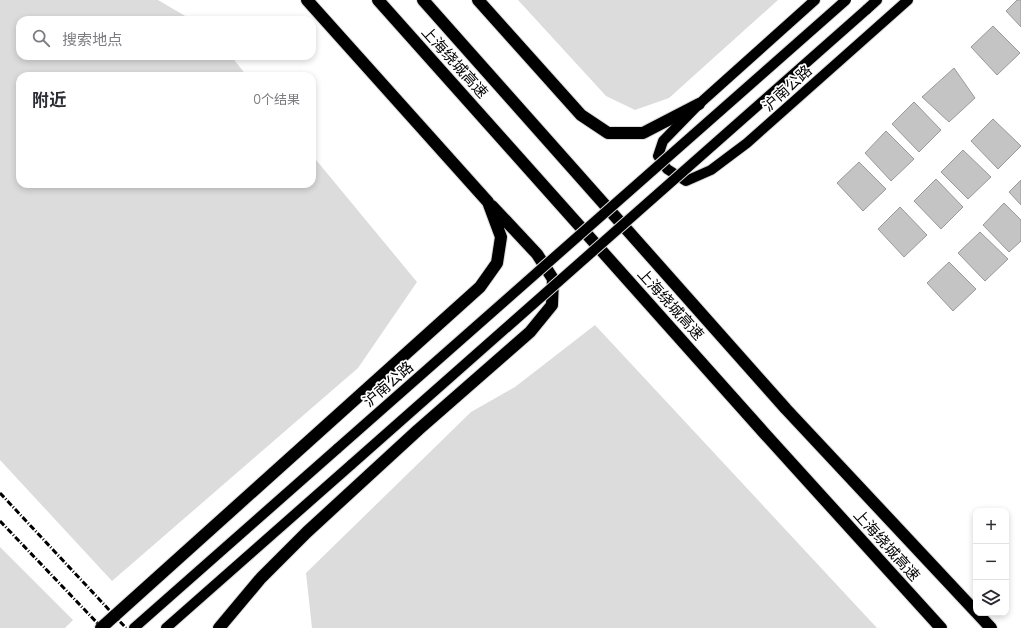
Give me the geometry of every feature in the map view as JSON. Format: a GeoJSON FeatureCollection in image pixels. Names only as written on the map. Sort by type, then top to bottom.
{"type":"FeatureCollection","features":[{"type":"Feature","properties":{"kind":"highway"},"geometry":{"type":"LineString","coordinates":[[218,628],[261,578],[307,532],[418,430],[530,332],[552,305],[552,279],[537,254],[488,202],[307,0]]}},
{"type":"Feature","properties":{"kind":"highway","name":"上海绕城高速"},"geometry":{"type":"LineString","coordinates":[[378,0],[759,428],[941,628]]}},
{"type":"Feature","properties":{"kind":"highway","name":"上海绕城高速"},"geometry":{"type":"LineString","coordinates":[[423,0],[786,409],[973,608]]}},
{"type":"Feature","properties":{"kind":"highway"},"geometry":{"type":"LineString","coordinates":[[478,0],[581,115],[608,133],[643,133],[699,104]]}},
{"type":"Feature","properties":{"kind":"highway"},"geometry":{"type":"LineString","coordinates":[[101,628],[480,287],[497,263],[501,237],[488,202]]}},
{"type":"Feature","properties":{"kind":"highway","name":"上海绕城高速"},"geometry":{"type":"LineString","coordinates":[[980,616],[991,628]]}},
{"type":"Feature","properties":{"kind":"main road","name":"沪南公路"},"geometry":{"type":"LineString","coordinates":[[815,0],[699,104],[663,141],[658,156],[667,169],[686,181],[711,170],[747,143],[908,0]]}},
{"type":"Feature","properties":{"kind":"main road","name":"沪南公路"},"geometry":{"type":"LineString","coordinates":[[134,628],[846,0]]}},
{"type":"Feature","properties":{"kind":"main road","name":"沪南公路"},"geometry":{"type":"LineString","coordinates":[[166,628],[877,0]]}},
{"type":"Feature","properties":{"kind":"shaded area"},"geometry":{"type":"Polygon","coordinates":[[[0,0],[158,0],[185,16],[16,16],[16,60],[234,60],[244,72],[16,72],[16,188],[316,188],[316,160],[417,282],[358,368],[112,581],[0,460],[0,0]]]}},
{"type":"Feature","properties":{"kind":"shaded area"},"geometry":{"type":"Polygon","coordinates":[[[518,0],[778,0],[669,98],[635,110],[606,96],[518,0]]]}},
{"type":"Feature","properties":{"kind":"shaded area"},"geometry":{"type":"Polygon","coordinates":[[[595,325],[877,628],[312,628],[306,573],[471,412],[515,387],[595,325]]]}},
{"type":"Feature","properties":{"kind":"shaded area"},"geometry":{"type":"Polygon","coordinates":[[[0,547],[73,620],[65,628],[0,628],[0,547]]]}},
{"type":"Feature","properties":{"kind":"building"},"geometry":{"type":"Polygon","coordinates":[[[1017,0],[1021,0],[1021,27],[1006,11],[1017,0]]]}},
{"type":"Feature","properties":{"kind":"building"},"geometry":{"type":"Polygon","coordinates":[[[993,26],[1020,53],[997,75],[971,47],[993,26]]]}},
{"type":"Feature","properties":{"kind":"building"},"geometry":{"type":"Polygon","coordinates":[[[954,68],[975,98],[949,122],[922,97],[954,68]]]}},
{"type":"Feature","properties":{"kind":"building"},"geometry":{"type":"Polygon","coordinates":[[[914,102],[941,130],[919,152],[892,124],[914,102]]]}},
{"type":"Feature","properties":{"kind":"building"},"geometry":{"type":"Polygon","coordinates":[[[993,119],[1021,146],[998,169],[971,141],[993,119]]]}},
{"type":"Feature","properties":{"kind":"building"},"geometry":{"type":"Polygon","coordinates":[[[886,131],[914,159],[891,181],[865,153],[886,131]]]}},
{"type":"Feature","properties":{"kind":"building"},"geometry":{"type":"Polygon","coordinates":[[[963,150],[991,177],[968,199],[941,172],[963,150]]]}},
{"type":"Feature","properties":{"kind":"building"},"geometry":{"type":"Polygon","coordinates":[[[859,162],[886,189],[863,211],[837,183],[859,162]]]}},
{"type":"Feature","properties":{"kind":"building"},"geometry":{"type":"Polygon","coordinates":[[[936,179],[963,207],[941,229],[914,201],[936,179]]]}},
{"type":"Feature","properties":{"kind":"building"},"geometry":{"type":"Polygon","coordinates":[[[1021,180],[1021,205],[1009,192],[1021,180]]]}},
{"type":"Feature","properties":{"kind":"building"},"geometry":{"type":"Polygon","coordinates":[[[1004,203],[1021,220],[1021,241],[1009,252],[983,225],[1004,203]]]}},
{"type":"Feature","properties":{"kind":"building"},"geometry":{"type":"Polygon","coordinates":[[[900,207],[927,235],[904,257],[878,229],[900,207]]]}},
{"type":"Feature","properties":{"kind":"building"},"geometry":{"type":"Polygon","coordinates":[[[980,232],[1008,259],[985,281],[958,253],[980,232]]]}},
{"type":"Feature","properties":{"kind":"building"},"geometry":{"type":"Polygon","coordinates":[[[949,262],[976,289],[953,311],[927,283],[949,262]]]}},
{"type":"Feature","properties":{"kind":"railway"},"geometry":{"type":"LineString","coordinates":[[0,493],[126,628]]}},
{"type":"Feature","properties":{"kind":"railway"},"geometry":{"type":"LineString","coordinates":[[0,521],[102,628]]}}]}
